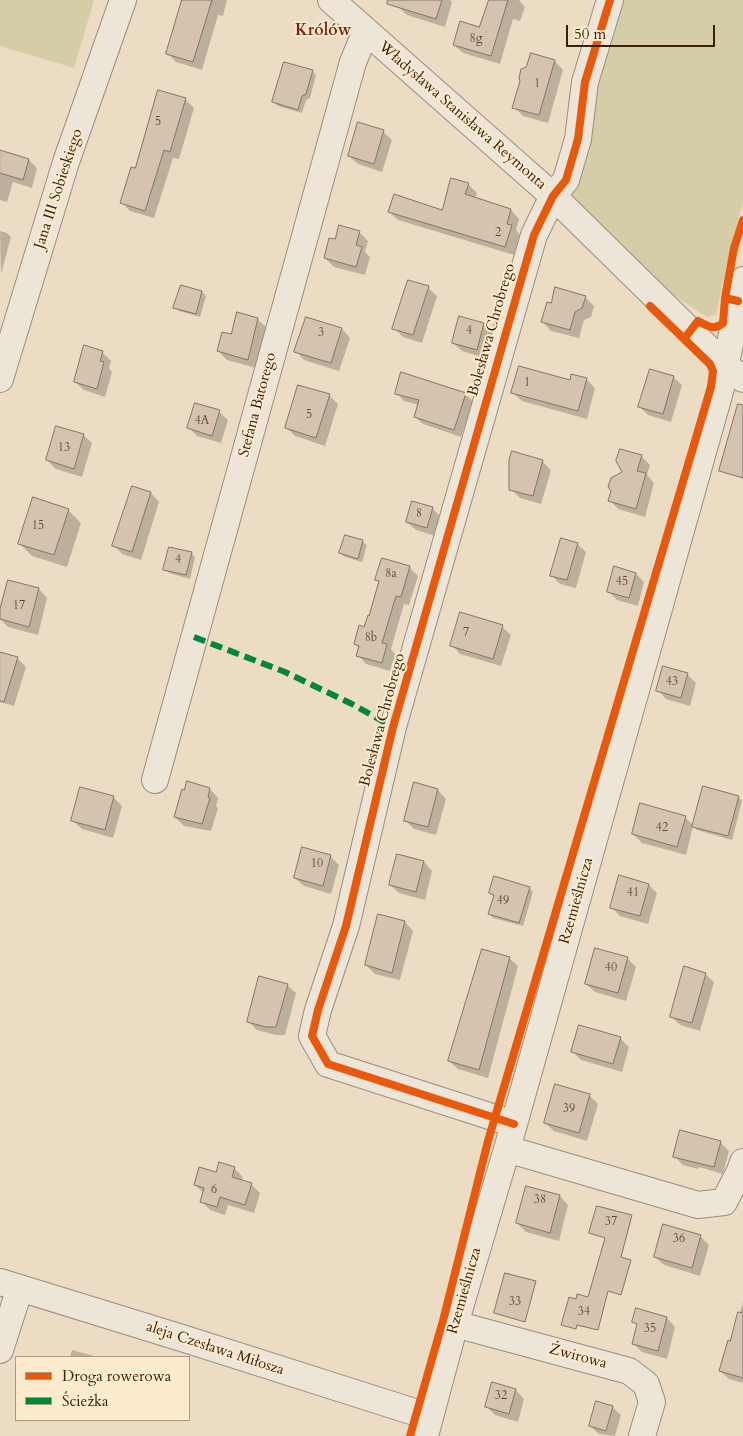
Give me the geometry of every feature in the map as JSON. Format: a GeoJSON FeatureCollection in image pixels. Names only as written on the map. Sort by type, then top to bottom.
{"type":"FeatureCollection","features":[{"type":"Feature","properties":{"kind":"street","name":"Jana III Sobieskiego"},"geometry":{"type":"LineString","coordinates":[[0,379],[66,162],[123,0]]}},
{"type":"Feature","properties":{"kind":"street","name":"Władysława Stanisława Reymonta"},"geometry":{"type":"LineString","coordinates":[[331,0],[553,196],[734,372]]}},
{"type":"Feature","properties":{"kind":"street","name":"Bolesława Chrobrego"},"geometry":{"type":"LineString","coordinates":[[514,1124],[328,1064],[312,1036],[318,1010],[346,926],[393,727],[534,235],[553,196],[566,180],[578,139],[584,82],[610,0]]}},
{"type":"Feature","properties":{"kind":"street","name":"Stefana Batorego"},"geometry":{"type":"LineString","coordinates":[[154,780],[350,72],[366,31]]}},
{"type":"Feature","properties":{"kind":"street","name":"Rzemieślnicza"},"geometry":{"type":"LineString","coordinates":[[428,1426],[455,1324],[507,1149],[718,397],[734,372],[743,280]]}},
{"type":"Feature","properties":{"kind":"street"},"geometry":{"type":"LineString","coordinates":[[507,1149],[698,1205],[724,1202],[743,1162]]}},
{"type":"Feature","properties":{"kind":"street"},"geometry":{"type":"LineString","coordinates":[[0,1350],[10,1285]]}},
{"type":"Feature","properties":{"kind":"street","name":"aleja Czesława Miłosza"},"geometry":{"type":"LineString","coordinates":[[10,1285],[428,1426]]}},
{"type":"Feature","properties":{"kind":"street","name":"Żwirowa"},"geometry":{"type":"LineString","coordinates":[[455,1324],[629,1371],[646,1384],[652,1402],[642,1436]]}},
{"type":"Feature","properties":{"kind":"shaded area"},"geometry":{"type":"Polygon","coordinates":[[[0,0],[94,0],[74,68],[0,46],[0,0]]]}},
{"type":"Feature","properties":{"kind":"shaded area"},"geometry":{"type":"Polygon","coordinates":[[[617,0],[743,0],[743,202],[732,241],[716,315],[707,317],[676,297],[612,240],[572,201],[572,187],[597,69],[617,0]]]}},
{"type":"Feature","properties":{"kind":"building"},"geometry":{"type":"Polygon","coordinates":[[[182,0],[212,0],[193,62],[166,54],[182,0]]]}},
{"type":"Feature","properties":{"kind":"building"},"geometry":{"type":"Polygon","coordinates":[[[388,0],[442,0],[436,19],[387,4],[388,0]]]}},
{"type":"Feature","properties":{"kind":"building"},"geometry":{"type":"Polygon","coordinates":[[[489,0],[508,0],[491,56],[453,45],[460,21],[479,27],[489,0]]]}},
{"type":"Feature","properties":{"kind":"building"},"geometry":{"type":"Polygon","coordinates":[[[531,53],[555,60],[539,115],[512,108],[520,81],[521,69],[526,67],[531,53]]]}},
{"type":"Feature","properties":{"kind":"building"},"geometry":{"type":"Polygon","coordinates":[[[284,62],[313,70],[306,94],[302,96],[298,110],[272,102],[284,62]]]}},
{"type":"Feature","properties":{"kind":"building"},"geometry":{"type":"Polygon","coordinates":[[[158,90],[186,98],[170,152],[164,150],[145,211],[120,203],[131,167],[135,168],[158,90]]]}},
{"type":"Feature","properties":{"kind":"building"},"geometry":{"type":"Polygon","coordinates":[[[358,122],[384,130],[374,164],[348,156],[358,122]]]}},
{"type":"Feature","properties":{"kind":"building"},"geometry":{"type":"Polygon","coordinates":[[[0,150],[29,159],[23,180],[0,173],[0,150]]]}},
{"type":"Feature","properties":{"kind":"building"},"geometry":{"type":"Polygon","coordinates":[[[451,178],[469,183],[465,194],[511,209],[507,224],[512,225],[505,247],[388,212],[394,194],[442,210],[451,178]]]}},
{"type":"Feature","properties":{"kind":"building"},"geometry":{"type":"Polygon","coordinates":[[[339,225],[360,231],[356,245],[362,247],[356,267],[324,258],[329,238],[335,239],[339,225]]]}},
{"type":"Feature","properties":{"kind":"building"},"geometry":{"type":"Polygon","coordinates":[[[408,280],[429,286],[413,335],[392,329],[408,280]]]}},
{"type":"Feature","properties":{"kind":"building"},"geometry":{"type":"Polygon","coordinates":[[[181,285],[202,291],[196,314],[173,308],[181,285]]]}},
{"type":"Feature","properties":{"kind":"building"},"geometry":{"type":"Polygon","coordinates":[[[555,287],[586,296],[582,308],[575,312],[570,330],[541,322],[547,302],[551,303],[555,287]]]}},
{"type":"Feature","properties":{"kind":"building"},"geometry":{"type":"Polygon","coordinates":[[[237,312],[258,318],[248,360],[217,351],[222,332],[231,334],[237,312]]]}},
{"type":"Feature","properties":{"kind":"building"},"geometry":{"type":"Polygon","coordinates":[[[459,316],[484,323],[477,350],[452,343],[459,316]]]}},
{"type":"Feature","properties":{"kind":"building"},"geometry":{"type":"Polygon","coordinates":[[[306,317],[342,328],[331,363],[294,352],[306,317]]]}},
{"type":"Feature","properties":{"kind":"building"},"geometry":{"type":"Polygon","coordinates":[[[84,345],[103,351],[100,361],[104,362],[97,389],[74,382],[84,345]]]}},
{"type":"Feature","properties":{"kind":"building"},"geometry":{"type":"Polygon","coordinates":[[[519,366],[570,380],[571,374],[587,378],[578,411],[511,393],[519,366]]]}},
{"type":"Feature","properties":{"kind":"building"},"geometry":{"type":"Polygon","coordinates":[[[650,369],[674,376],[663,414],[638,407],[650,369]]]}},
{"type":"Feature","properties":{"kind":"building"},"geometry":{"type":"Polygon","coordinates":[[[401,372],[466,393],[454,430],[414,417],[419,400],[395,394],[401,372]]]}},
{"type":"Feature","properties":{"kind":"building"},"geometry":{"type":"Polygon","coordinates":[[[298,385],[330,394],[316,438],[285,428],[298,385]]]}},
{"type":"Feature","properties":{"kind":"building"},"geometry":{"type":"Polygon","coordinates":[[[195,403],[220,410],[212,436],[187,428],[195,403]]]}},
{"type":"Feature","properties":{"kind":"building"},"geometry":{"type":"Polygon","coordinates":[[[738,404],[743,405],[743,478],[719,471],[738,404]]]}},
{"type":"Feature","properties":{"kind":"building"},"geometry":{"type":"Polygon","coordinates":[[[56,426],[84,434],[74,469],[46,460],[56,426]]]}},
{"type":"Feature","properties":{"kind":"building"},"geometry":{"type":"Polygon","coordinates":[[[620,449],[642,455],[637,471],[646,473],[636,509],[608,501],[611,491],[608,487],[611,478],[622,472],[616,461],[620,449]]]}},
{"type":"Feature","properties":{"kind":"building"},"geometry":{"type":"Polygon","coordinates":[[[512,451],[543,460],[533,496],[509,490],[509,460],[512,451]]]}},
{"type":"Feature","properties":{"kind":"building"},"geometry":{"type":"Polygon","coordinates":[[[132,486],[151,492],[132,552],[112,546],[132,486]]]}},
{"type":"Feature","properties":{"kind":"building"},"geometry":{"type":"Polygon","coordinates":[[[33,497],[69,509],[54,555],[18,544],[33,497]]]}},
{"type":"Feature","properties":{"kind":"building"},"geometry":{"type":"Polygon","coordinates":[[[412,501],[433,507],[427,528],[406,522],[412,501]]]}},
{"type":"Feature","properties":{"kind":"building"},"geometry":{"type":"Polygon","coordinates":[[[345,535],[363,540],[358,559],[339,553],[345,535]]]}},
{"type":"Feature","properties":{"kind":"building"},"geometry":{"type":"Polygon","coordinates":[[[561,538],[578,543],[567,580],[550,576],[561,538]]]}},
{"type":"Feature","properties":{"kind":"building"},"geometry":{"type":"Polygon","coordinates":[[[169,547],[192,552],[186,575],[163,570],[169,547]]]}},
{"type":"Feature","properties":{"kind":"building"},"geometry":{"type":"Polygon","coordinates":[[[382,558],[410,566],[401,597],[396,596],[382,643],[387,644],[382,663],[356,656],[359,646],[354,644],[359,625],[364,627],[369,616],[379,581],[375,580],[382,558]]]}},
{"type":"Feature","properties":{"kind":"building"},"geometry":{"type":"Polygon","coordinates":[[[614,566],[636,573],[629,598],[607,592],[614,566]]]}},
{"type":"Feature","properties":{"kind":"building"},"geometry":{"type":"Polygon","coordinates":[[[8,580],[39,588],[29,627],[0,619],[0,609],[8,580]]]}},
{"type":"Feature","properties":{"kind":"building"},"geometry":{"type":"Polygon","coordinates":[[[460,612],[503,625],[493,659],[450,646],[460,612]]]}},
{"type":"Feature","properties":{"kind":"building"},"geometry":{"type":"Polygon","coordinates":[[[0,652],[18,657],[4,702],[0,701],[0,652]]]}},
{"type":"Feature","properties":{"kind":"building"},"geometry":{"type":"Polygon","coordinates":[[[663,666],[688,673],[681,698],[656,691],[663,666]]]}},
{"type":"Feature","properties":{"kind":"building"},"geometry":{"type":"Polygon","coordinates":[[[187,781],[210,788],[208,797],[210,798],[202,824],[174,817],[182,789],[184,790],[187,781]]]}},
{"type":"Feature","properties":{"kind":"building"},"geometry":{"type":"Polygon","coordinates":[[[414,782],[438,789],[428,827],[404,821],[414,782]]]}},
{"type":"Feature","properties":{"kind":"building"},"geometry":{"type":"Polygon","coordinates":[[[703,786],[739,796],[728,836],[692,827],[703,786]]]}},
{"type":"Feature","properties":{"kind":"building"},"geometry":{"type":"Polygon","coordinates":[[[80,787],[114,796],[105,830],[71,821],[80,787]]]}},
{"type":"Feature","properties":{"kind":"building"},"geometry":{"type":"Polygon","coordinates":[[[640,803],[686,816],[677,847],[632,834],[640,803]]]}},
{"type":"Feature","properties":{"kind":"building"},"geometry":{"type":"Polygon","coordinates":[[[302,847],[331,855],[323,886],[294,878],[302,847]]]}},
{"type":"Feature","properties":{"kind":"building"},"geometry":{"type":"Polygon","coordinates":[[[397,854],[424,861],[416,892],[389,885],[397,854]]]}},
{"type":"Feature","properties":{"kind":"building"},"geometry":{"type":"Polygon","coordinates":[[[619,875],[649,884],[640,916],[610,908],[619,875]]]}},
{"type":"Feature","properties":{"kind":"building"},"geometry":{"type":"Polygon","coordinates":[[[494,876],[530,887],[519,923],[488,914],[494,895],[489,893],[494,876]]]}},
{"type":"Feature","properties":{"kind":"building"},"geometry":{"type":"Polygon","coordinates":[[[378,914],[405,921],[392,973],[365,965],[378,914]]]}},
{"type":"Feature","properties":{"kind":"building"},"geometry":{"type":"Polygon","coordinates":[[[595,948],[628,957],[618,993],[585,984],[595,948]]]}},
{"type":"Feature","properties":{"kind":"building"},"geometry":{"type":"Polygon","coordinates":[[[482,949],[510,957],[479,1070],[448,1061],[482,949]]]}},
{"type":"Feature","properties":{"kind":"building"},"geometry":{"type":"Polygon","coordinates":[[[684,966],[706,973],[692,1023],[670,1017],[684,966]]]}},
{"type":"Feature","properties":{"kind":"building"},"geometry":{"type":"Polygon","coordinates":[[[259,976],[288,984],[276,1027],[266,1027],[247,1022],[259,976]]]}},
{"type":"Feature","properties":{"kind":"building"},"geometry":{"type":"Polygon","coordinates":[[[579,1025],[621,1037],[613,1064],[571,1052],[579,1025]]]}},
{"type":"Feature","properties":{"kind":"building"},"geometry":{"type":"Polygon","coordinates":[[[555,1084],[590,1094],[579,1133],[544,1123],[555,1084]]]}},
{"type":"Feature","properties":{"kind":"building"},"geometry":{"type":"Polygon","coordinates":[[[680,1130],[721,1141],[714,1167],[673,1157],[680,1130]]]}},
{"type":"Feature","properties":{"kind":"building"},"geometry":{"type":"Polygon","coordinates":[[[219,1162],[235,1167],[232,1177],[252,1183],[245,1205],[220,1197],[217,1207],[200,1202],[204,1188],[194,1185],[199,1167],[216,1172],[219,1162]]]}},
{"type":"Feature","properties":{"kind":"building"},"geometry":{"type":"Polygon","coordinates":[[[526,1186],[560,1195],[550,1233],[516,1223],[526,1186]]]}},
{"type":"Feature","properties":{"kind":"building"},"geometry":{"type":"Polygon","coordinates":[[[597,1206],[632,1215],[621,1257],[631,1260],[621,1295],[608,1291],[598,1330],[577,1325],[576,1329],[561,1325],[569,1297],[576,1299],[577,1294],[588,1297],[605,1238],[589,1233],[597,1206]]]}},
{"type":"Feature","properties":{"kind":"building"},"geometry":{"type":"Polygon","coordinates":[[[663,1224],[701,1235],[692,1268],[654,1257],[663,1224]]]}},
{"type":"Feature","properties":{"kind":"building"},"geometry":{"type":"Polygon","coordinates":[[[505,1273],[536,1281],[525,1322],[494,1313],[505,1273]]]}},
{"type":"Feature","properties":{"kind":"building"},"geometry":{"type":"Polygon","coordinates":[[[636,1308],[667,1317],[658,1351],[632,1344],[637,1324],[632,1322],[636,1308]]]}},
{"type":"Feature","properties":{"kind":"building"},"geometry":{"type":"Polygon","coordinates":[[[738,1312],[743,1313],[743,1378],[719,1371],[738,1312]]]}},
{"type":"Feature","properties":{"kind":"building"},"geometry":{"type":"Polygon","coordinates":[[[492,1382],[516,1389],[509,1414],[485,1407],[492,1382]]]}},
{"type":"Feature","properties":{"kind":"building"},"geometry":{"type":"Polygon","coordinates":[[[596,1401],[613,1406],[606,1431],[589,1426],[596,1401]]]}},
{"type":"Feature","properties":{"kind":"marked path"},"geometry":{"type":"LineString","coordinates":[[194,637],[285,672],[352,704],[393,727]]}},
{"type":"Feature","properties":{"kind":"cycle path"},"geometry":{"type":"LineString","coordinates":[[514,1124],[328,1064],[312,1036],[318,1010],[346,926],[393,727],[534,235],[553,196],[566,180],[578,139],[585,82],[610,0]]}},
{"type":"Feature","properties":{"kind":"cycle path"},"geometry":{"type":"LineString","coordinates":[[738,301],[725,298],[734,248],[743,220]]}},
{"type":"Feature","properties":{"kind":"cycle path"},"geometry":{"type":"LineString","coordinates":[[684,339],[698,321],[707,326],[714,327],[723,323],[725,298]]}},
{"type":"Feature","properties":{"kind":"cycle path"},"geometry":{"type":"LineString","coordinates":[[410,1436],[444,1317],[488,1141],[711,387],[713,371],[710,364],[650,306]]}},
{"type":"Feature","properties":{"kind":"district","name":"Królów"},"geometry":{"type":"Point","coordinates":[323,31]}}]}
